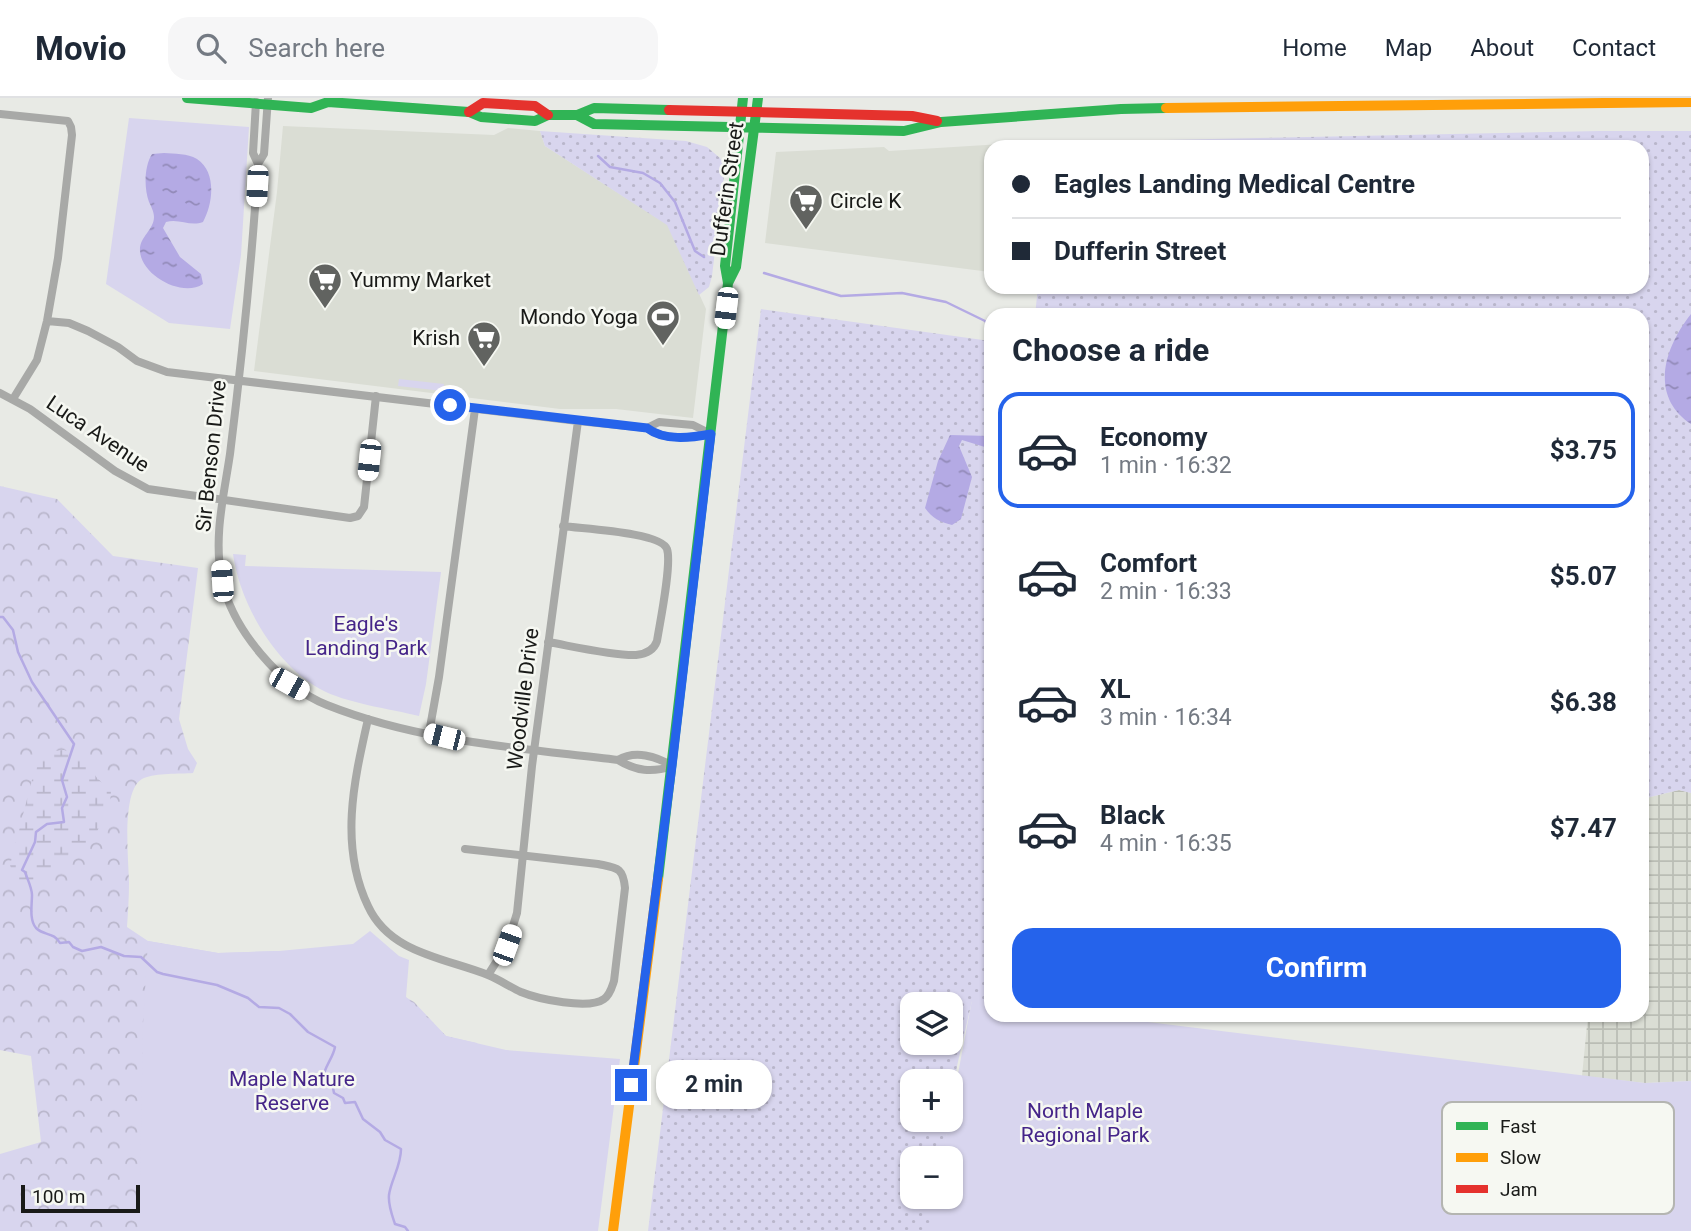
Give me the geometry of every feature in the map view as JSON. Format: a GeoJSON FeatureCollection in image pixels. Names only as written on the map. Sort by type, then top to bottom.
{"type":"FeatureCollection","features":[{"type":"Feature","properties":{"kind":"main road"},"geometry":{"type":"LineString","coordinates":[[187,98],[262,101],[311,108],[325,100],[469,112],[481,117],[535,121],[548,115],[577,115],[594,108],[912,116],[941,122]]}},
{"type":"Feature","properties":{"kind":"main road","name":"Dufferin Street"},"geometry":{"type":"LineString","coordinates":[[729,283],[725,266],[743,98]]}},
{"type":"Feature","properties":{"kind":"main road","name":"Dufferin Street"},"geometry":{"type":"LineString","coordinates":[[613,1231],[729,283],[736,267],[758,98]]}},
{"type":"Feature","properties":{"kind":"main road"},"geometry":{"type":"LineString","coordinates":[[577,115],[594,124],[905,131],[941,122],[1121,109],[1381,100],[1691,102]]}},
{"type":"Feature","properties":{"kind":"street","name":"Sir Benson Drive"},"geometry":{"type":"LineString","coordinates":[[262,101],[253,153],[258,164],[253,251],[218,534],[222,581],[236,616],[265,660],[289,684],[325,705],[368,719],[459,741],[618,760],[631,768],[654,771],[672,766]]}},
{"type":"Feature","properties":{"kind":"street"},"geometry":{"type":"LineString","coordinates":[[0,114],[60,119],[68,121],[71,127],[58,258],[47,321],[37,360],[13,400]]}},
{"type":"Feature","properties":{"kind":"street"},"geometry":{"type":"LineString","coordinates":[[47,321],[69,323],[88,331],[137,361],[167,372],[647,428],[656,435],[689,438],[711,434]]}},
{"type":"Feature","properties":{"kind":"street","name":"Luca Avenue"},"geometry":{"type":"LineString","coordinates":[[0,393],[30,409],[115,471],[148,489],[350,518],[359,515],[364,507],[376,396]]}},
{"type":"Feature","properties":{"kind":"street"},"geometry":{"type":"LineString","coordinates":[[429,733],[475,409]]}},
{"type":"Feature","properties":{"kind":"street","name":"Woodville Drive"},"geometry":{"type":"LineString","coordinates":[[488,975],[507,945],[517,914],[534,749],[578,421]]}},
{"type":"Feature","properties":{"kind":"street"},"geometry":{"type":"LineString","coordinates":[[647,428],[659,422],[693,425],[711,434]]}},
{"type":"Feature","properties":{"kind":"street"},"geometry":{"type":"LineString","coordinates":[[548,642],[635,655],[650,651],[657,641],[668,562],[667,548],[662,542],[647,536],[563,526]]}},
{"type":"Feature","properties":{"kind":"street"},"geometry":{"type":"LineString","coordinates":[[368,719],[352,792],[352,846],[368,908],[386,930],[404,946],[488,975],[523,993],[567,1002],[593,1003],[604,1000],[614,981],[625,888],[624,875],[619,870],[598,864],[466,849]]}},
{"type":"Feature","properties":{"kind":"street","name":"Sir Benson Drive"},"geometry":{"type":"LineString","coordinates":[[618,760],[628,754],[659,758],[672,766]]}},
{"type":"Feature","properties":{"kind":"shaded area"},"geometry":{"type":"Polygon","coordinates":[[[283,126],[494,135],[508,128],[540,131],[545,146],[668,225],[706,309],[693,418],[616,409],[560,409],[254,371],[283,126]]]}},
{"type":"Feature","properties":{"kind":"shaded area"},"geometry":{"type":"Polygon","coordinates":[[[984,145],[984,271],[765,243],[776,152],[884,147],[889,151],[984,145]]]}},
{"type":"Feature","properties":{"kind":"shaded area"},"geometry":{"type":"Polygon","coordinates":[[[1679,790],[1691,793],[1691,1081],[1645,1083],[1582,1076],[1587,1022],[1649,1022],[1649,797],[1679,790]]]}},
{"type":"Feature","properties":{"kind":"green space"},"geometry":{"type":"Polygon","coordinates":[[[129,118],[249,127],[241,255],[230,329],[169,323],[106,284],[129,118]]]}},
{"type":"Feature","properties":{"kind":"green space"},"geometry":{"type":"Polygon","coordinates":[[[540,131],[686,141],[707,147],[720,158],[725,167],[709,287],[699,295],[667,225],[545,146],[540,131]]]}},
{"type":"Feature","properties":{"kind":"green space"},"geometry":{"type":"Polygon","coordinates":[[[1691,131],[1691,793],[1679,790],[1649,797],[1649,308],[1036,308],[1037,294],[1649,294],[1649,140],[1164,140],[1691,131]]]}},
{"type":"Feature","properties":{"kind":"green space"},"geometry":{"type":"Polygon","coordinates":[[[761,309],[984,340],[984,1005],[972,1001],[963,1040],[963,992],[900,992],[900,1055],[960,1055],[957,1069],[900,1069],[900,1132],[947,1132],[945,1146],[900,1146],[900,1209],[935,1209],[932,1231],[648,1231],[761,309]]]}},
{"type":"Feature","properties":{"kind":"green space"},"geometry":{"type":"Polygon","coordinates":[[[399,379],[444,384],[443,391],[398,386],[399,379]]]}},
{"type":"Feature","properties":{"kind":"green space"},"geometry":{"type":"Polygon","coordinates":[[[0,486],[57,499],[113,556],[198,568],[179,719],[188,749],[197,763],[193,773],[149,776],[136,784],[127,826],[127,927],[148,941],[218,953],[279,951],[390,988],[414,1002],[446,1036],[477,1043],[500,1231],[0,1231],[0,1154],[41,1142],[31,1056],[0,1050],[0,486]]]}},
{"type":"Feature","properties":{"kind":"green space","name":"Eagle's Landing Park"},"geometry":{"type":"Polygon","coordinates":[[[233,554],[246,555],[245,566],[441,572],[419,716],[342,698],[320,689],[304,678],[288,664],[262,631],[243,593],[233,554]]]}},
{"type":"Feature","properties":{"kind":"green space"},"geometry":{"type":"Polygon","coordinates":[[[64,750],[82,757],[97,778],[111,791],[110,802],[93,841],[69,855],[45,876],[35,889],[18,890],[10,865],[33,776],[44,752],[64,750]]]}},
{"type":"Feature","properties":{"kind":"green space","name":"Maple Nature Reserve"},"geometry":{"type":"Polygon","coordinates":[[[370,931],[399,956],[409,960],[406,997],[446,1036],[506,1050],[620,1059],[598,1231],[139,1231],[143,1024],[148,941],[218,953],[279,951],[353,944],[370,931]]]}},
{"type":"Feature","properties":{"kind":"green space","name":"North Maple Regional Park"},"geometry":{"type":"Polygon","coordinates":[[[972,1000],[984,1002],[984,1022],[1148,1022],[1645,1083],[1691,1081],[1691,1231],[929,1231],[933,1209],[963,1209],[963,1146],[944,1146],[947,1132],[963,1132],[963,1069],[959,1069],[972,1000]]]}},
{"type":"Feature","properties":{"kind":"water"},"geometry":{"type":"Polygon","coordinates":[[[164,153],[197,159],[208,172],[210,180],[211,198],[203,222],[194,224],[171,221],[166,222],[163,228],[180,257],[201,274],[203,284],[194,288],[174,286],[155,276],[142,260],[140,251],[154,217],[146,190],[147,165],[152,154],[164,153]]]}},
{"type":"Feature","properties":{"kind":"water"},"geometry":{"type":"Polygon","coordinates":[[[1691,314],[1691,424],[1678,413],[1669,400],[1665,371],[1674,342],[1691,314]]]}},
{"type":"Feature","properties":{"kind":"water"},"geometry":{"type":"Polygon","coordinates":[[[950,435],[984,436],[984,447],[962,440],[959,446],[972,477],[961,519],[952,525],[937,519],[925,508],[938,461],[950,435]]]}},
{"type":"Feature","properties":{"kind":"waterway"},"geometry":{"type":"LineString","coordinates":[[598,156],[610,167],[643,173],[660,183],[675,202],[695,251],[704,257]]}},
{"type":"Feature","properties":{"kind":"waterway"},"geometry":{"type":"LineString","coordinates":[[764,273],[841,296],[902,293],[946,302],[984,321]]}},
{"type":"Feature","properties":{"kind":"waterway"},"geometry":{"type":"LineString","coordinates":[[0,617],[3,617],[13,630],[18,652],[32,682],[74,744],[62,780],[67,797],[62,808],[64,822],[47,824],[36,832],[35,842],[22,870],[31,889],[34,925],[60,943],[69,942],[82,951],[101,947],[124,956],[141,957],[157,972],[217,985],[248,998],[259,1007],[279,1008],[290,1014],[308,1032],[335,1047],[323,1081],[332,1083],[334,1093],[343,1098],[345,1103],[355,1102],[363,1119],[380,1132],[385,1140],[401,1149],[389,1202],[395,1224],[408,1231]]}},
{"type":"Feature","properties":{"kind":"traffic: fast"},"geometry":{"type":"LineString","coordinates":[[187,98],[311,108],[328,102],[469,112],[481,117],[535,121],[548,115],[577,115],[594,108],[669,110]]}},
{"type":"Feature","properties":{"kind":"traffic: fast"},"geometry":{"type":"LineString","coordinates":[[658,879],[728,283],[725,266],[743,98]]}},
{"type":"Feature","properties":{"kind":"traffic: fast"},"geometry":{"type":"LineString","coordinates":[[728,283],[736,267],[758,98]]}},
{"type":"Feature","properties":{"kind":"traffic: fast"},"geometry":{"type":"LineString","coordinates":[[577,115],[594,124],[904,131],[941,122],[1166,108]]}},
{"type":"Feature","properties":{"kind":"traffic: slow"},"geometry":{"type":"LineString","coordinates":[[1166,108],[1691,102]]}},
{"type":"Feature","properties":{"kind":"traffic: slow"},"geometry":{"type":"LineString","coordinates":[[613,1231],[658,879]]}},
{"type":"Feature","properties":{"kind":"traffic: jam"},"geometry":{"type":"LineString","coordinates":[[469,112],[483,103],[535,106],[548,115]]}},
{"type":"Feature","properties":{"kind":"traffic: jam"},"geometry":{"type":"LineString","coordinates":[[669,110],[912,116],[937,121]]}},
{"type":"Feature","properties":{"kind":"place","name":"Circle K"},"geometry":{"type":"Point","coordinates":[806,231]}},
{"type":"Feature","properties":{"kind":"place","name":"Yummy Market"},"geometry":{"type":"Point","coordinates":[325,310]}},
{"type":"Feature","properties":{"kind":"place","name":"Mondo Yoga"},"geometry":{"type":"Point","coordinates":[663,347]}},
{"type":"Feature","properties":{"kind":"place","name":"Krish"},"geometry":{"type":"Point","coordinates":[484,368]}},
{"type":"Feature","properties":{"kind":"route"},"geometry":{"type":"LineString","coordinates":[[450,405],[647,428],[656,435],[689,438],[711,434],[631,1085]]}}]}
